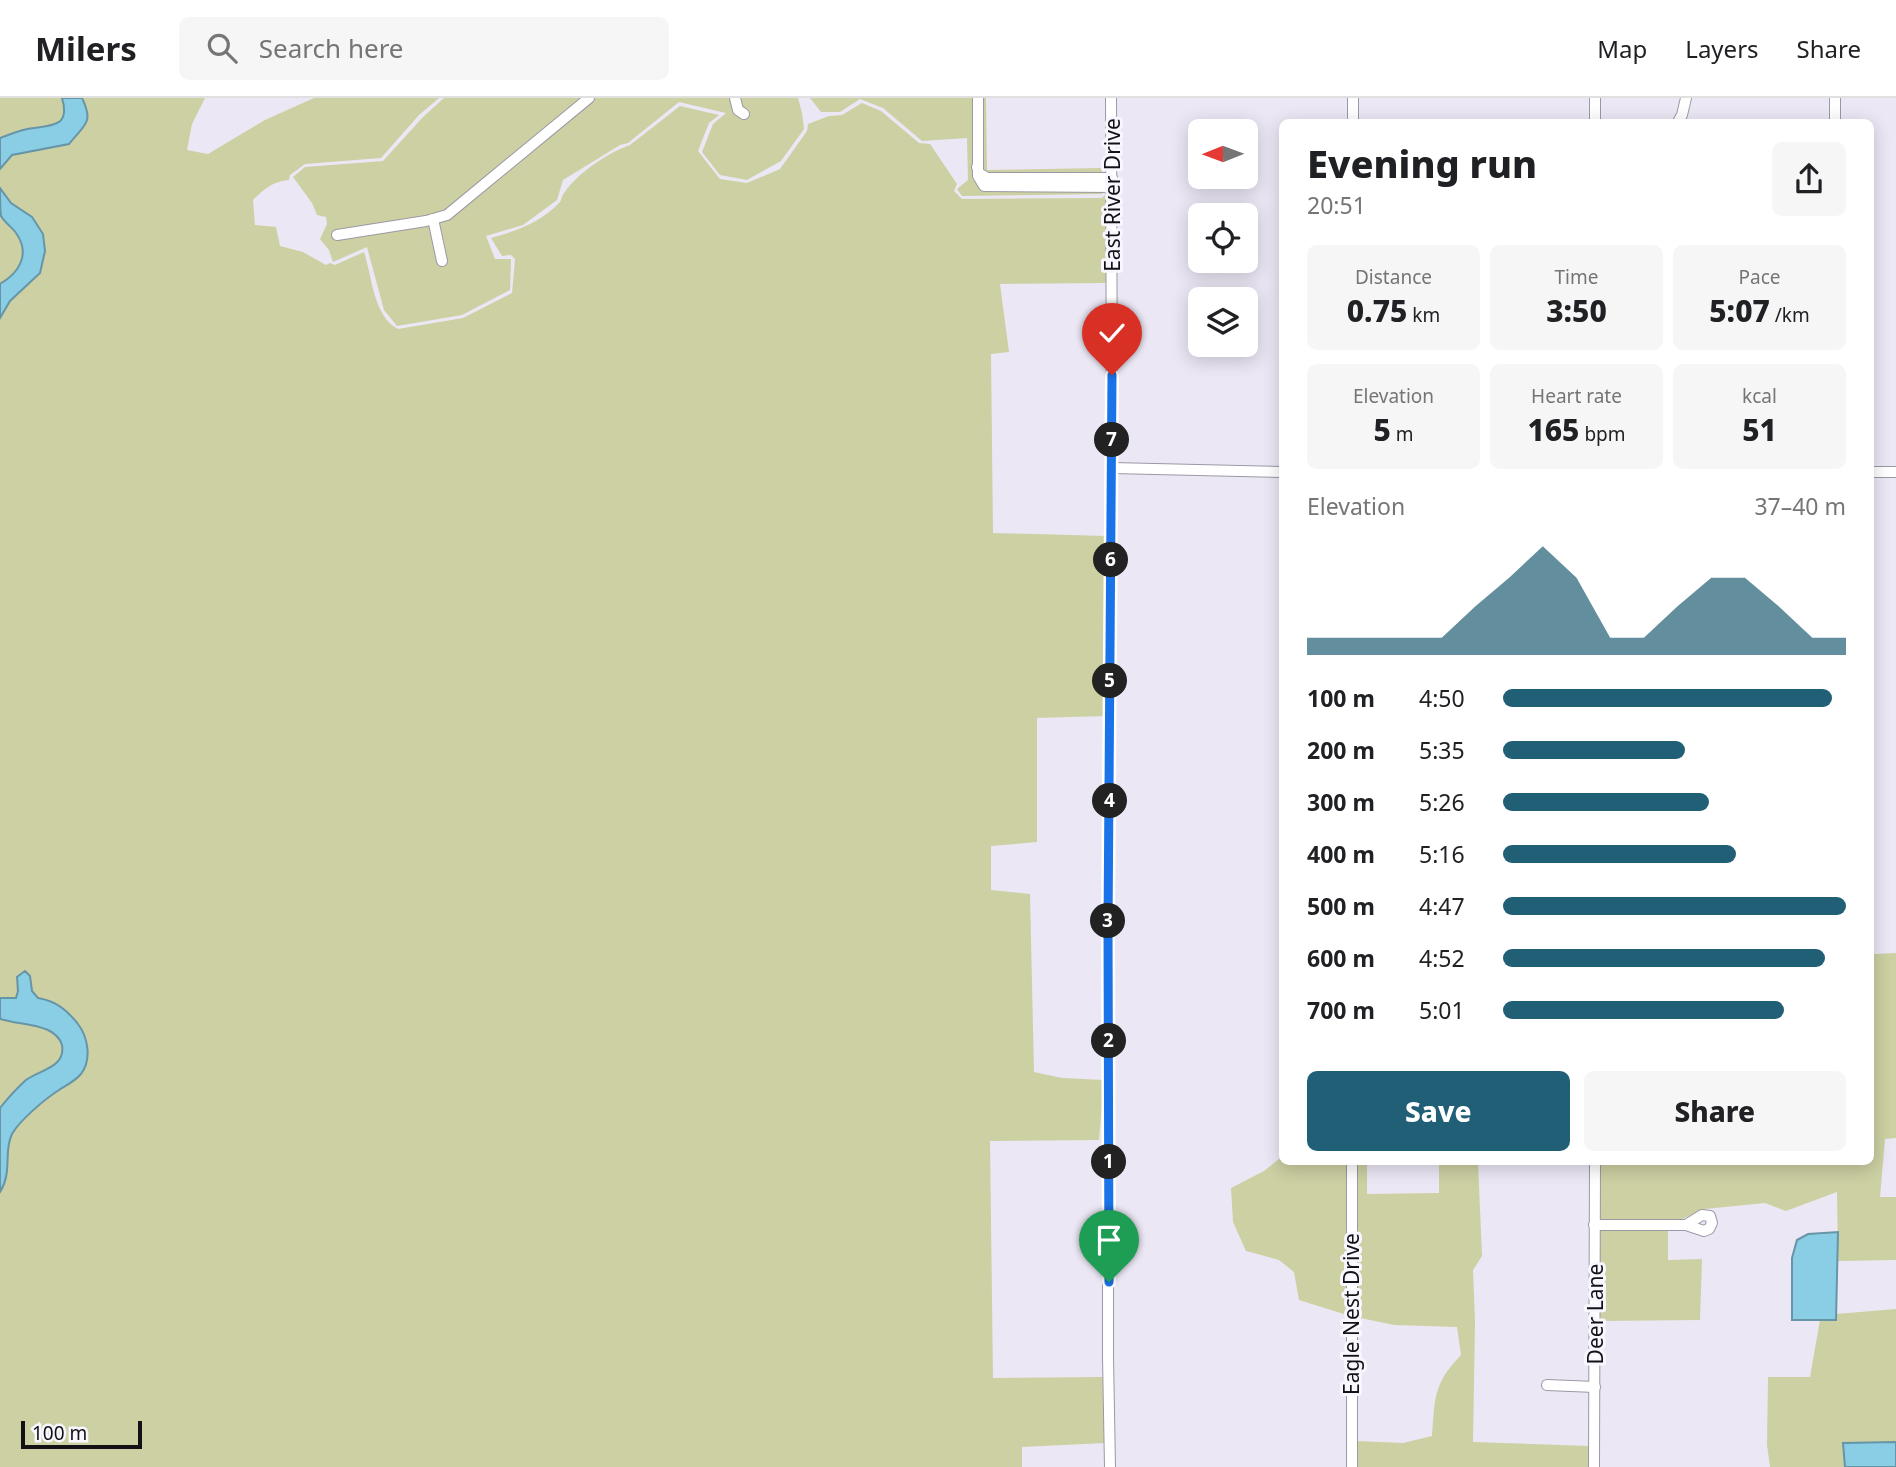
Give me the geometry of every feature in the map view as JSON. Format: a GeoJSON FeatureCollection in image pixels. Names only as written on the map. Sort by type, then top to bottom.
{"type":"FeatureCollection","features":[{"type":"Feature","properties":{"kind":"street"},"geometry":{"type":"LineString","coordinates":[[337,236],[447,215],[589,98]]}},
{"type":"Feature","properties":{"kind":"street"},"geometry":{"type":"LineString","coordinates":[[735,98],[738,110],[744,114]]}},
{"type":"Feature","properties":{"kind":"street"},"geometry":{"type":"LineString","coordinates":[[978,98],[979,182],[987,187],[1112,183]]}},
{"type":"Feature","properties":{"kind":"street","name":"East River Drive"},"geometry":{"type":"LineString","coordinates":[[1110,1467],[1108,927],[1112,468],[1111,98]]}},
{"type":"Feature","properties":{"kind":"street"},"geometry":{"type":"LineString","coordinates":[[1353,98],[1353,119]]}},
{"type":"Feature","properties":{"kind":"street"},"geometry":{"type":"LineString","coordinates":[[1595,98],[1595,119]]}},
{"type":"Feature","properties":{"kind":"street"},"geometry":{"type":"LineString","coordinates":[[1680,119],[1686,98]]}},
{"type":"Feature","properties":{"kind":"street"},"geometry":{"type":"LineString","coordinates":[[1835,98],[1835,119]]}},
{"type":"Feature","properties":{"kind":"street"},"geometry":{"type":"LineString","coordinates":[[433,219],[442,261]]}},
{"type":"Feature","properties":{"kind":"street"},"geometry":{"type":"LineString","coordinates":[[1112,468],[1279,472]]}},
{"type":"Feature","properties":{"kind":"street"},"geometry":{"type":"LineString","coordinates":[[1874,472],[1896,472]]}},
{"type":"Feature","properties":{"kind":"street","name":"Eagle Nest Drive"},"geometry":{"type":"LineString","coordinates":[[1352,1165],[1352,1467]]}},
{"type":"Feature","properties":{"kind":"street","name":"Deer Lane"},"geometry":{"type":"LineString","coordinates":[[1594,1467],[1595,1165]]}},
{"type":"Feature","properties":{"kind":"street"},"geometry":{"type":"LineString","coordinates":[[1594,1225],[1686,1225]]}},
{"type":"Feature","properties":{"kind":"street"},"geometry":{"type":"LineString","coordinates":[[1547,1385],[1595,1387]]}},
{"type":"Feature","properties":{"kind":"green space"},"geometry":{"type":"Polygon","coordinates":[[[0,98],[62,98],[64,114],[59,122],[54,124],[0,138],[0,98]]]}},
{"type":"Feature","properties":{"kind":"green space"},"geometry":{"type":"Polygon","coordinates":[[[82,98],[205,98],[192,124],[187,150],[208,154],[265,120],[314,98],[439,98],[419,115],[381,158],[305,164],[290,175],[289,180],[269,186],[253,200],[255,225],[276,227],[280,246],[303,252],[326,265],[335,265],[364,252],[378,305],[383,315],[398,329],[463,318],[512,293],[515,259],[511,255],[502,256],[491,238],[544,216],[559,203],[564,193],[585,171],[603,158],[630,145],[680,106],[719,115],[709,123],[698,151],[720,179],[747,183],[780,169],[807,131],[808,124],[829,116],[842,115],[862,103],[881,111],[919,143],[930,144],[957,184],[954,191],[962,199],[1102,198],[1106,194],[1107,283],[1000,284],[1009,352],[991,354],[993,533],[1107,536],[1106,716],[1037,718],[1037,842],[991,846],[991,890],[1030,894],[1034,1072],[1062,1078],[1104,1080],[1099,1140],[990,1141],[993,1378],[1104,1377],[1105,1443],[1022,1447],[1022,1467],[0,1467],[0,1192],[6,1176],[10,1141],[19,1124],[27,1116],[82,1072],[51,1000],[38,999],[32,991],[30,976],[17,977],[16,998],[0,998],[0,318],[10,301],[40,273],[32,217],[11,203],[0,188],[0,169],[11,155],[69,144],[86,123],[86,106],[82,98]]]}},
{"type":"Feature","properties":{"kind":"green space"},"geometry":{"type":"Polygon","coordinates":[[[444,98],[798,98],[804,129],[781,161],[747,180],[720,175],[702,152],[713,124],[726,113],[679,102],[628,143],[620,145],[563,180],[557,200],[523,225],[486,236],[495,259],[511,259],[510,290],[462,315],[397,326],[384,310],[367,247],[333,262],[329,250],[320,239],[327,224],[326,217],[317,215],[312,203],[293,177],[305,167],[383,161],[444,98]]]}},
{"type":"Feature","properties":{"kind":"green space"},"geometry":{"type":"Polygon","coordinates":[[[810,98],[986,98],[987,170],[1102,168],[1102,194],[962,196],[957,189],[968,180],[967,138],[922,141],[883,108],[860,99],[840,112],[821,112],[810,98]]]}},
{"type":"Feature","properties":{"kind":"green space"},"geometry":{"type":"Polygon","coordinates":[[[0,214],[20,242],[23,258],[12,275],[0,284],[0,214]]]}},
{"type":"Feature","properties":{"kind":"green space"},"geometry":{"type":"Polygon","coordinates":[[[1896,953],[1896,1138],[1885,1139],[1880,1197],[1896,1197],[1896,1260],[1838,1261],[1837,1192],[1786,1211],[1765,1203],[1705,1209],[1680,1220],[1599,1221],[1599,1165],[1874,1165],[1874,954],[1896,953]]]}},
{"type":"Feature","properties":{"kind":"green space"},"geometry":{"type":"Polygon","coordinates":[[[0,1019],[48,1030],[60,1040],[62,1053],[56,1064],[26,1080],[0,1108],[0,1019]]]}},
{"type":"Feature","properties":{"kind":"green space"},"geometry":{"type":"Polygon","coordinates":[[[1279,1159],[1279,1165],[1347,1165],[1347,1315],[1299,1300],[1294,1272],[1279,1260],[1246,1251],[1233,1222],[1231,1188],[1264,1171],[1279,1159]]]}},
{"type":"Feature","properties":{"kind":"green space"},"geometry":{"type":"Polygon","coordinates":[[[1356,1165],[1367,1165],[1367,1194],[1439,1193],[1439,1165],[1478,1165],[1482,1256],[1473,1270],[1473,1442],[1589,1446],[1590,1467],[1356,1467],[1356,1441],[1403,1443],[1432,1436],[1440,1383],[1461,1355],[1457,1327],[1394,1325],[1356,1317],[1356,1165]]]}},
{"type":"Feature","properties":{"kind":"green space"},"geometry":{"type":"Polygon","coordinates":[[[1599,1229],[1668,1229],[1668,1260],[1702,1259],[1700,1320],[1599,1321],[1599,1229]]]}},
{"type":"Feature","properties":{"kind":"green space"},"geometry":{"type":"Polygon","coordinates":[[[1896,1309],[1896,1442],[1844,1443],[1845,1467],[1770,1467],[1767,1445],[1768,1377],[1810,1377],[1820,1320],[1836,1320],[1836,1314],[1896,1309]]]}},
{"type":"Feature","properties":{"kind":"water"},"geometry":{"type":"Polygon","coordinates":[[[62,98],[82,98],[86,106],[86,123],[69,144],[12,155],[0,169],[0,138],[59,122],[64,114],[62,98]]]}},
{"type":"Feature","properties":{"kind":"water"},"geometry":{"type":"Polygon","coordinates":[[[0,188],[11,203],[32,217],[43,234],[45,251],[40,273],[10,301],[0,318],[0,284],[17,269],[23,255],[20,241],[1,216],[0,188]]]}},
{"type":"Feature","properties":{"kind":"water"},"geometry":{"type":"Polygon","coordinates":[[[25,971],[30,976],[32,991],[38,998],[61,1007],[78,1024],[84,1035],[88,1055],[79,1076],[40,1104],[12,1134],[6,1177],[0,1192],[0,1108],[26,1080],[56,1064],[62,1053],[60,1040],[48,1030],[0,1019],[0,998],[16,998],[17,977],[25,971]]]}},
{"type":"Feature","properties":{"kind":"water"},"geometry":{"type":"Polygon","coordinates":[[[1838,1232],[1836,1320],[1792,1320],[1792,1258],[1797,1240],[1808,1234],[1838,1232]]]}},
{"type":"Feature","properties":{"kind":"water"},"geometry":{"type":"Polygon","coordinates":[[[1896,1442],[1896,1467],[1845,1467],[1843,1443],[1896,1442]]]}},
{"type":"Feature","properties":{"kind":"route"},"geometry":{"type":"LineString","coordinates":[[1109,1282],[1108,927],[1112,375]]}}]}
